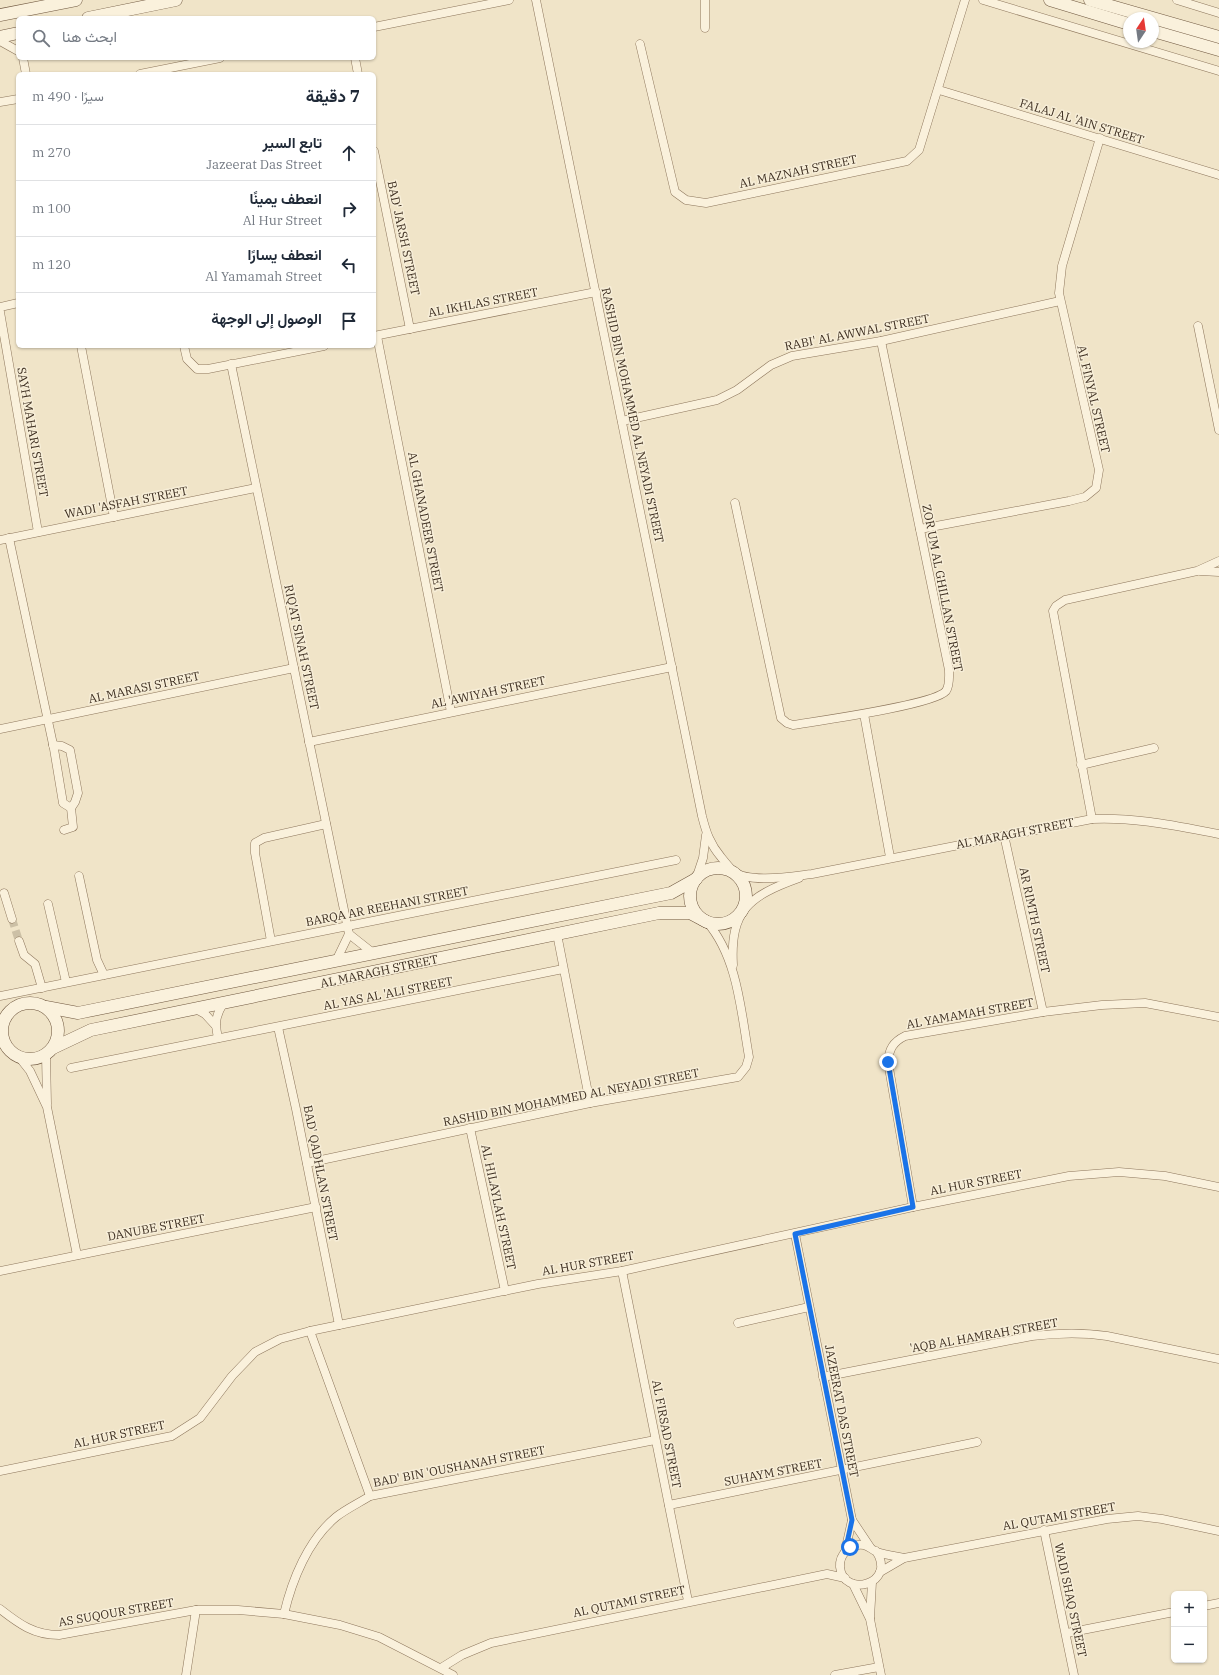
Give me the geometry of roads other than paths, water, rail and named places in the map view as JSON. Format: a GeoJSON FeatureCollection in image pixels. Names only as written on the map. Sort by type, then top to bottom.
{"type":"FeatureCollection","features":[{"type":"Feature","properties":{"kind":"street"},"geometry":{"type":"LineString","coordinates":[[0,15],[76,0]]}},
{"type":"Feature","properties":{"kind":"street"},"geometry":{"type":"LineString","coordinates":[[98,16],[176,0]]}},
{"type":"Feature","properties":{"kind":"street"},"geometry":{"type":"LineString","coordinates":[[376,27],[509,0]]}},
{"type":"Feature","properties":{"kind":"street","name":"RASHID BIN MOHAMMED AL NEYADI STREET"},"geometry":{"type":"LineString","coordinates":[[536,0],[706,835],[703,858],[696,879]]}},
{"type":"Feature","properties":{"kind":"street"},"geometry":{"type":"LineString","coordinates":[[704,0],[705,28]]}},
{"type":"Feature","properties":{"kind":"street","name":"AL MAZNAH STREET"},"geometry":{"type":"LineString","coordinates":[[640,44],[675,192],[686,200],[706,203],[907,161],[919,150],[939,90],[965,0]]}},
{"type":"Feature","properties":{"kind":"street"},"geometry":{"type":"LineString","coordinates":[[983,0],[1219,71]]}},
{"type":"Feature","properties":{"kind":"street"},"geometry":{"type":"LineString","coordinates":[[1050,0],[1123,22]]}},
{"type":"Feature","properties":{"kind":"street"},"geometry":{"type":"LineString","coordinates":[[1090,0],[1219,37]]}},
{"type":"Feature","properties":{"kind":"street"},"geometry":{"type":"LineString","coordinates":[[1177,0],[1219,13]]}},
{"type":"Feature","properties":{"kind":"street"},"geometry":{"type":"LineString","coordinates":[[0,37],[16,33]]}},
{"type":"Feature","properties":{"kind":"street"},"geometry":{"type":"LineString","coordinates":[[1159,33],[1219,50]]}},
{"type":"Feature","properties":{"kind":"street"},"geometry":{"type":"LineString","coordinates":[[0,41],[16,50]]}},
{"type":"Feature","properties":{"kind":"street"},"geometry":{"type":"LineString","coordinates":[[23,60],[26,72]]}},
{"type":"Feature","properties":{"kind":"street"},"geometry":{"type":"LineString","coordinates":[[150,72],[210,60]]}},
{"type":"Feature","properties":{"kind":"street"},"geometry":{"type":"LineString","coordinates":[[355,60],[358,72]]}},
{"type":"Feature","properties":{"kind":"street","name":"FALAJ AL 'AIN STREET"},"geometry":{"type":"LineString","coordinates":[[939,90],[1219,175]]}},
{"type":"Feature","properties":{"kind":"street"},"geometry":{"type":"LineString","coordinates":[[0,102],[16,98]]}},
{"type":"Feature","properties":{"kind":"street","name":"AL FINYAL STREET"},"geometry":{"type":"LineString","coordinates":[[920,529],[1069,501],[1085,497],[1096,488],[1099,470],[1059,293],[1062,266],[1100,138]]}},
{"type":"Feature","properties":{"kind":"street","name":"BAD' JARSH STREET"},"geometry":{"type":"LineString","coordinates":[[376,161],[410,329]]}},
{"type":"Feature","properties":{"kind":"street","name":"AL IKHLAS STREET"},"geometry":{"type":"LineString","coordinates":[[376,336],[596,292]]}},
{"type":"Feature","properties":{"kind":"street","name":"RABI' AL AWWAL STREET"},"geometry":{"type":"LineString","coordinates":[[622,421],[716,400],[737,390],[771,365],[792,356],[881,341],[1060,301]]}},
{"type":"Feature","properties":{"kind":"street"},"geometry":{"type":"LineString","coordinates":[[0,307],[16,303]]}},
{"type":"Feature","properties":{"kind":"street","name":"SAYH MAHARI STREET"},"geometry":{"type":"LineString","coordinates":[[0,312],[38,532]]}},
{"type":"Feature","properties":{"kind":"street"},"geometry":{"type":"LineString","coordinates":[[1198,326],[1219,430]]}},
{"type":"Feature","properties":{"kind":"street","name":"AL GHANADEER STREET"},"geometry":{"type":"LineString","coordinates":[[376,341],[451,712]]}},
{"type":"Feature","properties":{"kind":"street","name":"ZOR UM AL GHILLAN STREET"},"geometry":{"type":"LineString","coordinates":[[735,502],[781,718],[787,723],[793,725],[864,714],[933,698],[945,691],[949,682],[949,670],[881,341]]}},
{"type":"Feature","properties":{"kind":"street"},"geometry":{"type":"LineString","coordinates":[[81,348],[114,517]]}},
{"type":"Feature","properties":{"kind":"street"},"geometry":{"type":"LineString","coordinates":[[184,348],[187,359],[197,369],[208,369],[314,348]]}},
{"type":"Feature","properties":{"kind":"street","name":"RIQ'AT SINAH STREET"},"geometry":{"type":"LineString","coordinates":[[231,364],[348,930]]}},
{"type":"Feature","properties":{"kind":"street","name":"WADI 'ASFAH STREET"},"geometry":{"type":"LineString","coordinates":[[0,540],[256,488]]}},
{"type":"Feature","properties":{"kind":"street"},"geometry":{"type":"LineString","coordinates":[[9,538],[53,745],[63,803],[70,808],[73,827],[64,830]]}},
{"type":"Feature","properties":{"kind":"street"},"geometry":{"type":"LineString","coordinates":[[1092,819],[1054,619],[1054,611],[1056,606],[1064,600],[1197,571],[1219,561]]}},
{"type":"Feature","properties":{"kind":"street"},"geometry":{"type":"LineString","coordinates":[[1197,571],[1219,572]]}},
{"type":"Feature","properties":{"kind":"street","name":"AL 'AWIYAH STREET"},"geometry":{"type":"LineString","coordinates":[[309,742],[672,667]]}},
{"type":"Feature","properties":{"kind":"street","name":"AL MARASI STREET"},"geometry":{"type":"LineString","coordinates":[[0,729],[294,668]]}},
{"type":"Feature","properties":{"kind":"street"},"geometry":{"type":"LineString","coordinates":[[864,714],[890,857]]}},
{"type":"Feature","properties":{"kind":"street"},"geometry":{"type":"LineString","coordinates":[[53,745],[62,746],[70,750],[78,793],[75,802],[70,808]]}},
{"type":"Feature","properties":{"kind":"street"},"geometry":{"type":"LineString","coordinates":[[1081,765],[1154,748]]}},
{"type":"Feature","properties":{"kind":"street","name":"AL MARAGH STREET"},"geometry":{"type":"LineString","coordinates":[[734,872],[768,879],[812,874],[1004,834],[1092,819],[1119,818],[1145,820],[1219,834]]}},
{"type":"Feature","properties":{"kind":"street"},"geometry":{"type":"LineString","coordinates":[[271,941],[255,853],[256,843],[264,838],[326,824]]}},
{"type":"Feature","properties":{"kind":"street","name":"AR RIMTH STREET"},"geometry":{"type":"LineString","coordinates":[[1004,834],[1043,1012]]}},
{"type":"Feature","properties":{"kind":"street","name":"RASHID BIN MOHAMMED AL NEYADI STREET"},"geometry":{"type":"LineString","coordinates":[[706,835],[717,852],[734,872]]}},
{"type":"Feature","properties":{"kind":"street","name":"BARQA AR REEHANI STREET"},"geometry":{"type":"LineString","coordinates":[[0,996],[271,941],[348,930],[676,860]]}},
{"type":"Feature","properties":{"kind":"street"},"geometry":{"type":"LineString","coordinates":[[713,868],[724,868],[734,872],[742,880],[747,891],[746,903],[741,913],[732,922],[719,924],[707,922],[698,916],[693,908],[690,898],[691,888],[696,879],[703,872],[713,868]]}},
{"type":"Feature","properties":{"kind":"street","name":"AL MARAGH STREET"},"geometry":{"type":"LineString","coordinates":[[741,913],[765,891],[812,874]]}},
{"type":"Feature","properties":{"kind":"street"},"geometry":{"type":"LineString","coordinates":[[79,876],[96,955],[104,975]]}},
{"type":"Feature","properties":{"kind":"street","name":"AL MARAGH STREET"},"geometry":{"type":"LineString","coordinates":[[46,1007],[78,1013],[671,893],[696,879]]}},
{"type":"Feature","properties":{"kind":"street"},"geometry":{"type":"LineString","coordinates":[[4,893],[12,919]]}},
{"type":"Feature","properties":{"kind":"street"},"geometry":{"type":"LineString","coordinates":[[48,904],[66,982]]}},
{"type":"Feature","properties":{"kind":"street","name":"AL MARAGH STREET"},"geometry":{"type":"LineString","coordinates":[[50,1052],[91,1030],[659,913],[690,913],[707,922]]}},
{"type":"Feature","properties":{"kind":"street","name":"RASHID BIN MOHAMMED AL NEYADI STREET"},"geometry":{"type":"LineString","coordinates":[[307,1163],[590,1103],[738,1077],[746,1067],[749,1057],[734,978],[732,938],[741,913]]}},
{"type":"Feature","properties":{"kind":"street","name":"RASHID BIN MOHAMMED AL NEYADI STREET"},"geometry":{"type":"LineString","coordinates":[[707,922],[721,941],[734,978]]}},
{"type":"Feature","properties":{"kind":"street"},"geometry":{"type":"LineString","coordinates":[[336,961],[348,930],[373,953]]}},
{"type":"Feature","properties":{"kind":"street"},"geometry":{"type":"LineString","coordinates":[[557,934],[590,1103]]}},
{"type":"Feature","properties":{"kind":"street"},"geometry":{"type":"LineString","coordinates":[[19,942],[24,954],[35,964],[42,988]]}},
{"type":"Feature","properties":{"kind":"street","name":"AL YAS AL 'ALI STREET"},"geometry":{"type":"LineString","coordinates":[[71,1068],[563,969]]}},
{"type":"Feature","properties":{"kind":"street"},"geometry":{"type":"LineString","coordinates":[[47,1107],[50,1052],[57,1040],[58,1026],[53,1013],[46,1007],[29,1002],[20,1004],[3,1018],[2,1032],[4,1042],[9,1052],[30,1072],[47,1107],[78,1255]]}},
{"type":"Feature","properties":{"kind":"street"},"geometry":{"type":"LineString","coordinates":[[218,1038],[216,1026],[218,1012],[223,1004]]}},
{"type":"Feature","properties":{"kind":"street","name":"AL YAMAMAH STREET"},"geometry":{"type":"LineString","coordinates":[[913,1207],[888,1068],[889,1052],[892,1045],[897,1040],[905,1036],[1043,1012],[1102,1005],[1145,1004],[1219,1017]]}},
{"type":"Feature","properties":{"kind":"street"},"geometry":{"type":"LineString","coordinates":[[196,1009],[206,1014],[216,1026]]}},
{"type":"Feature","properties":{"kind":"street","name":"BAD' QADHLAN STREET"},"geometry":{"type":"LineString","coordinates":[[278,1027],[339,1325]]}},
{"type":"Feature","properties":{"kind":"street"},"geometry":{"type":"LineString","coordinates":[[9,1052],[28,1059],[37,1058],[50,1052]]}},
{"type":"Feature","properties":{"kind":"street","name":"AL HILAYLAH STREET"},"geometry":{"type":"LineString","coordinates":[[470,1128],[505,1291]]}},
{"type":"Feature","properties":{"kind":"street","name":"AL HUR STREET"},"geometry":{"type":"LineString","coordinates":[[0,1471],[172,1436],[200,1418],[232,1376],[255,1352],[280,1339],[310,1331],[538,1284],[622,1271],[913,1207],[1069,1176],[1119,1172],[1165,1176],[1219,1187]]}},
{"type":"Feature","properties":{"kind":"street","name":"DANUBE STREET"},"geometry":{"type":"LineString","coordinates":[[0,1271],[316,1207]]}},
{"type":"Feature","properties":{"kind":"street","name":"JAZEERAT DAS STREET"},"geometry":{"type":"LineString","coordinates":[[795,1234],[852,1520],[845,1552]]}},
{"type":"Feature","properties":{"kind":"street","name":"AL FIRSAD STREET"},"geometry":{"type":"LineString","coordinates":[[622,1271],[688,1601]]}},
{"type":"Feature","properties":{"kind":"street"},"geometry":{"type":"LineString","coordinates":[[738,1323],[809,1307]]}},
{"type":"Feature","properties":{"kind":"street"},"geometry":{"type":"LineString","coordinates":[[310,1331],[370,1496]]}},
{"type":"Feature","properties":{"kind":"street","name":"'AQB AL HAMRAH STREET"},"geometry":{"type":"LineString","coordinates":[[823,1377],[1032,1336],[1059,1333],[1100,1335],[1219,1359]]}},
{"type":"Feature","properties":{"kind":"street","name":"BAD' BIN 'OUSHANAH STREET"},"geometry":{"type":"LineString","coordinates":[[284,1614],[296,1574],[319,1536],[336,1517],[370,1496],[655,1440]]}},
{"type":"Feature","properties":{"kind":"street","name":"SUHAYM STREET"},"geometry":{"type":"LineString","coordinates":[[669,1505],[977,1442]]}},
{"type":"Feature","properties":{"kind":"street","name":"AL QUTAMI STREET"},"geometry":{"type":"LineString","coordinates":[[880,1572],[904,1558],[1107,1519],[1138,1516],[1162,1519],[1219,1531]]}},
{"type":"Feature","properties":{"kind":"street","name":"JAZEERAT DAS STREET"},"geometry":{"type":"LineString","coordinates":[[852,1520],[873,1549]]}},
{"type":"Feature","properties":{"kind":"street","name":"WADI SHAQ STREET"},"geometry":{"type":"LineString","coordinates":[[1044,1530],[1067,1633],[1074,1675]]}},
{"type":"Feature","properties":{"kind":"street"},"geometry":{"type":"LineString","coordinates":[[828,1574],[841,1560],[845,1552],[857,1545],[873,1549],[880,1561],[880,1572],[872,1582],[870,1618],[880,1671],[835,1675]]}},
{"type":"Feature","properties":{"kind":"street","name":"AL QUTAMI STREET"},"geometry":{"type":"LineString","coordinates":[[873,1549],[904,1558]]}},
{"type":"Feature","properties":{"kind":"street"},"geometry":{"type":"LineString","coordinates":[[841,1560],[840,1567],[845,1578],[853,1584],[870,1618]]}},
{"type":"Feature","properties":{"kind":"street","name":"AL QUTAMI STREET"},"geometry":{"type":"LineString","coordinates":[[441,1668],[462,1655],[492,1643],[688,1601],[828,1574],[845,1578]]}},
{"type":"Feature","properties":{"kind":"street"},"geometry":{"type":"LineString","coordinates":[[853,1584],[860,1585],[872,1582]]}},
{"type":"Feature","properties":{"kind":"street"},"geometry":{"type":"LineString","coordinates":[[1207,1605],[1219,1603]]}},
{"type":"Feature","properties":{"kind":"street","name":"AS SUQOUR STREET"},"geometry":{"type":"LineString","coordinates":[[0,1609],[26,1628],[48,1635],[59,1635],[196,1610],[238,1610],[284,1614],[379,1637],[452,1675]]}},
{"type":"Feature","properties":{"kind":"street"},"geometry":{"type":"LineString","coordinates":[[186,1675],[196,1610]]}},
{"type":"Feature","properties":{"kind":"street"},"geometry":{"type":"LineString","coordinates":[[1067,1633],[1171,1613]]}},
{"type":"Feature","properties":{"kind":"tunnel"},"geometry":{"type":"LineString","coordinates":[[12,919],[19,941]]}}]}
